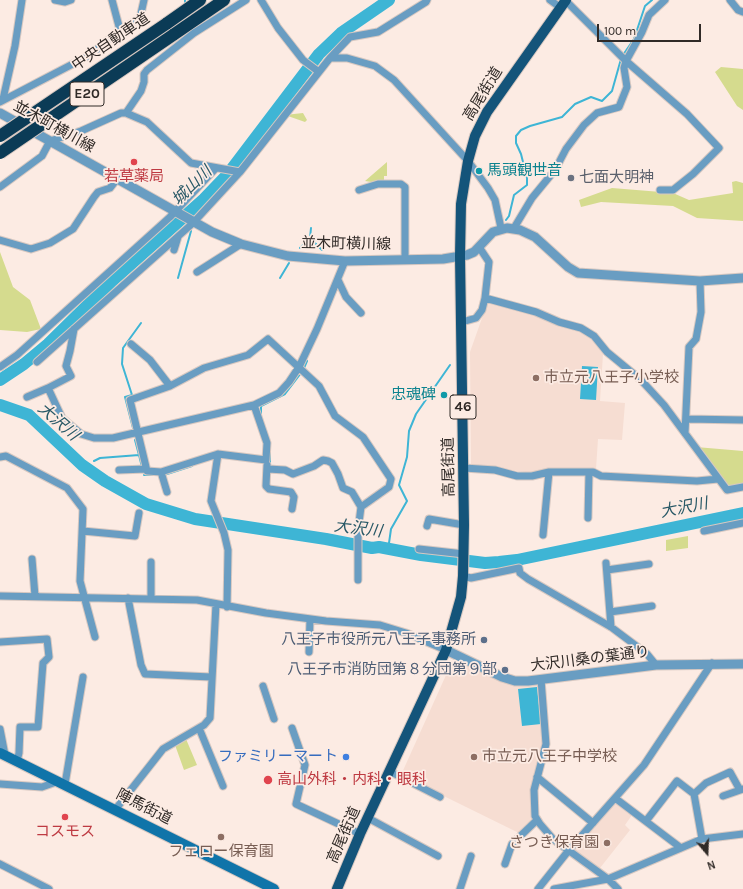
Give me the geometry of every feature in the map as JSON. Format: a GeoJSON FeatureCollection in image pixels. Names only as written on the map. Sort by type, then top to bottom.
{"type":"FeatureCollection","features":[{"type":"Feature","properties":{"kind":"highway","name":"中央自動車道"},"geometry":{"type":"LineString","coordinates":[[0,136],[200,0]]}},
{"type":"Feature","properties":{"kind":"highway","name":"中央自動車道"},"geometry":{"type":"LineString","coordinates":[[0,153],[224,0]]}},
{"type":"Feature","properties":{"kind":"main road","name":"高尾街道"},"geometry":{"type":"LineString","coordinates":[[337,889],[360,834],[446,650],[454,625],[464,572],[464,468],[460,256],[461,204],[468,162],[475,136],[487,112],[564,3]]}},
{"type":"Feature","properties":{"kind":"main road","name":"陣馬街道"},"geometry":{"type":"LineString","coordinates":[[2,754],[274,889]]}},
{"type":"Feature","properties":{"kind":"street"},"geometry":{"type":"LineString","coordinates":[[2,101],[16,46],[22,0]]}},
{"type":"Feature","properties":{"kind":"street"},"geometry":{"type":"LineString","coordinates":[[55,0],[65,2],[71,0]]}},
{"type":"Feature","properties":{"kind":"street"},"geometry":{"type":"LineString","coordinates":[[112,0],[120,30]]}},
{"type":"Feature","properties":{"kind":"street"},"geometry":{"type":"LineString","coordinates":[[2,101],[76,63],[96,50],[120,30],[140,18],[144,0]]}},
{"type":"Feature","properties":{"kind":"street"},"geometry":{"type":"LineString","coordinates":[[126,113],[141,91],[144,82],[144,74],[147,70],[194,33],[246,0]]}},
{"type":"Feature","properties":{"kind":"street"},"geometry":{"type":"LineString","coordinates":[[261,0],[278,28],[304,61],[318,71]]}},
{"type":"Feature","properties":{"kind":"street"},"geometry":{"type":"LineString","coordinates":[[37,362],[192,222],[238,172],[318,71],[350,37],[378,32],[427,0]]}},
{"type":"Feature","properties":{"kind":"street"},"geometry":{"type":"LineString","coordinates":[[550,0],[564,3],[625,61],[687,114],[719,148],[693,174],[673,190],[660,190]]}},
{"type":"Feature","properties":{"kind":"street"},"geometry":{"type":"LineString","coordinates":[[514,228],[532,198],[555,170],[566,149],[584,125],[597,113],[619,107],[627,87],[624,68],[625,61],[642,32],[649,15],[665,0]]}},
{"type":"Feature","properties":{"kind":"street"},"geometry":{"type":"LineString","coordinates":[[730,0],[738,10],[743,12]]}},
{"type":"Feature","properties":{"kind":"street"},"geometry":{"type":"LineString","coordinates":[[330,58],[347,58],[375,66],[387,73],[468,162],[495,200],[501,228],[514,228],[535,237],[568,267],[578,273],[700,281],[743,278]]}},
{"type":"Feature","properties":{"kind":"street","name":"並木町横川線"},"geometry":{"type":"LineString","coordinates":[[0,112],[192,222],[241,244],[288,256],[345,261],[405,258],[443,259],[474,252],[486,238],[501,228]]}},
{"type":"Feature","properties":{"kind":"street"},"geometry":{"type":"LineString","coordinates":[[0,187],[42,156],[50,141],[75,133],[121,113],[126,113],[147,122],[191,163],[238,172]]}},
{"type":"Feature","properties":{"kind":"street"},"geometry":{"type":"LineString","coordinates":[[0,367],[17,355],[176,213],[219,168]]}},
{"type":"Feature","properties":{"kind":"street"},"geometry":{"type":"LineString","coordinates":[[0,240],[31,249],[50,243],[73,229],[94,196],[98,192],[110,188],[117,179]]}},
{"type":"Feature","properties":{"kind":"street"},"geometry":{"type":"LineString","coordinates":[[358,190],[378,184],[401,184],[405,187],[405,258]]}},
{"type":"Feature","properties":{"kind":"street"},"geometry":{"type":"LineString","coordinates":[[174,250],[178,236]]}},
{"type":"Feature","properties":{"kind":"street"},"geometry":{"type":"LineString","coordinates":[[197,272],[241,244]]}},
{"type":"Feature","properties":{"kind":"street"},"geometry":{"type":"LineString","coordinates":[[462,322],[476,318],[482,310],[486,298],[489,262],[479,247]]}},
{"type":"Feature","properties":{"kind":"street"},"geometry":{"type":"LineString","coordinates":[[48,388],[62,418],[81,434],[102,438],[114,438],[138,433],[254,405],[278,393],[289,382],[300,367],[345,261]]}},
{"type":"Feature","properties":{"kind":"street"},"geometry":{"type":"LineString","coordinates":[[338,280],[346,297],[361,313]]}},
{"type":"Feature","properties":{"kind":"street"},"geometry":{"type":"LineString","coordinates":[[685,432],[687,419],[689,347],[696,339],[701,312],[700,281]]}},
{"type":"Feature","properties":{"kind":"street"},"geometry":{"type":"LineString","coordinates":[[486,298],[536,312],[559,322],[581,328],[594,336],[607,352],[641,380],[664,405],[728,490],[743,487]]}},
{"type":"Feature","properties":{"kind":"street"},"geometry":{"type":"LineString","coordinates":[[27,397],[71,376],[66,366],[74,329]]}},
{"type":"Feature","properties":{"kind":"street"},"geometry":{"type":"LineString","coordinates":[[146,469],[130,400],[170,386],[204,368],[248,355],[268,339],[319,386],[335,416],[363,437],[391,479],[389,487],[361,507]]}},
{"type":"Feature","properties":{"kind":"street"},"geometry":{"type":"LineString","coordinates":[[131,344],[150,360],[170,386]]}},
{"type":"Feature","properties":{"kind":"street"},"geometry":{"type":"LineString","coordinates":[[254,405],[267,443],[266,460],[268,469],[266,486],[269,489],[291,492],[294,497],[292,509]]}},
{"type":"Feature","properties":{"kind":"street"},"geometry":{"type":"LineString","coordinates":[[687,419],[743,420]]}},
{"type":"Feature","properties":{"kind":"street"},"geometry":{"type":"LineString","coordinates":[[119,470],[146,469],[147,471],[160,472],[218,454],[266,460]]}},
{"type":"Feature","properties":{"kind":"street"},"geometry":{"type":"LineString","coordinates":[[218,454],[212,501],[224,533],[228,550],[227,607]]}},
{"type":"Feature","properties":{"kind":"street"},"geometry":{"type":"LineString","coordinates":[[0,457],[6,456],[67,488],[83,509],[80,581],[83,597],[95,637]]}},
{"type":"Feature","properties":{"kind":"street"},"geometry":{"type":"LineString","coordinates":[[268,469],[284,470],[293,474],[314,466],[323,460],[328,461],[335,469],[343,488],[352,492],[361,507],[358,530],[358,580]]}},
{"type":"Feature","properties":{"kind":"street"},"geometry":{"type":"LineString","coordinates":[[464,468],[495,470],[517,476],[532,476],[549,472],[593,472],[601,476],[697,481],[718,478]]}},
{"type":"Feature","properties":{"kind":"street"},"geometry":{"type":"LineString","coordinates":[[160,472],[167,492]]}},
{"type":"Feature","properties":{"kind":"street"},"geometry":{"type":"LineString","coordinates":[[543,535],[549,472]]}},
{"type":"Feature","properties":{"kind":"street"},"geometry":{"type":"LineString","coordinates":[[588,518],[589,472]]}},
{"type":"Feature","properties":{"kind":"street"},"geometry":{"type":"LineString","coordinates":[[83,531],[135,536],[139,513]]}},
{"type":"Feature","properties":{"kind":"street"},"geometry":{"type":"LineString","coordinates":[[427,526],[428,520],[464,525]]}},
{"type":"Feature","properties":{"kind":"street"},"geometry":{"type":"LineString","coordinates":[[704,531],[743,523]]}},
{"type":"Feature","properties":{"kind":"street"},"geometry":{"type":"LineString","coordinates":[[419,549],[464,556]]}},
{"type":"Feature","properties":{"kind":"street"},"geometry":{"type":"LineString","coordinates":[[32,559],[35,596]]}},
{"type":"Feature","properties":{"kind":"street"},"geometry":{"type":"LineString","coordinates":[[151,598],[152,562]]}},
{"type":"Feature","properties":{"kind":"street"},"geometry":{"type":"LineString","coordinates":[[611,628],[607,566],[649,564]]}},
{"type":"Feature","properties":{"kind":"street"},"geometry":{"type":"LineString","coordinates":[[464,572],[471,578],[519,568],[520,573],[528,579],[611,628],[647,654],[656,665]]}},
{"type":"Feature","properties":{"kind":"street"},"geometry":{"type":"LineString","coordinates":[[0,596],[197,600],[227,607],[386,627],[406,633],[446,650]]}},
{"type":"Feature","properties":{"kind":"street"},"geometry":{"type":"LineString","coordinates":[[128,598],[141,665],[145,674],[211,678]]}},
{"type":"Feature","properties":{"kind":"street"},"geometry":{"type":"LineString","coordinates":[[115,810],[163,749],[199,728],[210,718],[216,604]]}},
{"type":"Feature","properties":{"kind":"street"},"geometry":{"type":"LineString","coordinates":[[610,612],[652,606]]}},
{"type":"Feature","properties":{"kind":"street"},"geometry":{"type":"LineString","coordinates":[[309,652],[310,618]]}},
{"type":"Feature","properties":{"kind":"street"},"geometry":{"type":"LineString","coordinates":[[0,642],[47,639],[49,657],[43,663],[38,727],[20,726],[19,753],[17,761]]}},
{"type":"Feature","properties":{"kind":"street","name":"大沢川桑の葉通り"},"geometry":{"type":"LineString","coordinates":[[446,650],[502,677],[515,681],[656,665],[712,663],[743,664]]}},
{"type":"Feature","properties":{"kind":"street"},"geometry":{"type":"LineString","coordinates":[[538,889],[569,850],[644,765],[712,663]]}},
{"type":"Feature","properties":{"kind":"street"},"geometry":{"type":"LineString","coordinates":[[0,784],[42,787],[62,783],[83,677]]}},
{"type":"Feature","properties":{"kind":"street"},"geometry":{"type":"LineString","coordinates":[[541,679],[546,744],[537,777],[534,806],[537,820],[545,831],[608,879],[618,889]]}},
{"type":"Feature","properties":{"kind":"street"},"geometry":{"type":"LineString","coordinates":[[263,686],[274,720]]}},
{"type":"Feature","properties":{"kind":"street"},"geometry":{"type":"LineString","coordinates":[[199,728],[223,786]]}},
{"type":"Feature","properties":{"kind":"street"},"geometry":{"type":"LineString","coordinates":[[292,728],[305,765],[296,804],[360,834]]}},
{"type":"Feature","properties":{"kind":"street"},"geometry":{"type":"LineString","coordinates":[[0,729],[2,754]]}},
{"type":"Feature","properties":{"kind":"street"},"geometry":{"type":"LineString","coordinates":[[389,771],[440,797]]}},
{"type":"Feature","properties":{"kind":"street"},"geometry":{"type":"LineString","coordinates":[[694,794],[706,783],[730,772],[733,773],[742,790],[723,796]]}},
{"type":"Feature","properties":{"kind":"street"},"geometry":{"type":"LineString","coordinates":[[537,777],[593,823]]}},
{"type":"Feature","properties":{"kind":"street"},"geometry":{"type":"LineString","coordinates":[[646,821],[677,781],[694,794],[702,839]]}},
{"type":"Feature","properties":{"kind":"street"},"geometry":{"type":"LineString","coordinates":[[615,798],[681,848]]}},
{"type":"Feature","properties":{"kind":"street"},"geometry":{"type":"LineString","coordinates":[[368,818],[438,856]]}},
{"type":"Feature","properties":{"kind":"street"},"geometry":{"type":"LineString","coordinates":[[505,864],[512,844],[537,820]]}},
{"type":"Feature","properties":{"kind":"street"},"geometry":{"type":"LineString","coordinates":[[554,889],[585,886],[608,879],[702,839],[743,834]]}},
{"type":"Feature","properties":{"kind":"street"},"geometry":{"type":"LineString","coordinates":[[460,889],[471,856]]}},
{"type":"Feature","properties":{"kind":"street"},"geometry":{"type":"LineString","coordinates":[[0,864],[49,889]]}},
{"type":"Feature","properties":{"kind":"shaded area","name":"市立元八王子小学校"},"geometry":{"type":"Polygon","coordinates":[[[491,303],[535,315],[556,325],[587,335],[595,342],[603,354],[600,401],[625,403],[622,440],[598,439],[596,469],[551,469],[533,473],[471,465],[470,352],[487,304],[491,303]]]}},
{"type":"Feature","properties":{"kind":"shaded area","name":"市立元八王子中学校"},"geometry":{"type":"Polygon","coordinates":[[[455,661],[502,681],[535,683],[538,687],[544,744],[531,788],[530,805],[534,821],[521,834],[401,775],[451,664],[455,661]]]}},
{"type":"Feature","properties":{"kind":"shaded area"},"geometry":{"type":"Polygon","coordinates":[[[618,803],[632,815],[625,825],[630,830],[600,868],[596,869],[575,852],[575,848],[613,804],[618,803]]]}},
{"type":"Feature","properties":{"kind":"green space"},"geometry":{"type":"Polygon","coordinates":[[[721,67],[743,69],[743,110],[737,106],[715,72],[721,67]]]}},
{"type":"Feature","properties":{"kind":"green space"},"geometry":{"type":"Polygon","coordinates":[[[303,113],[307,120],[305,122],[285,115],[303,113]]]}},
{"type":"Feature","properties":{"kind":"green space"},"geometry":{"type":"Polygon","coordinates":[[[387,162],[387,176],[384,176],[384,184],[365,181],[387,162]]]}},
{"type":"Feature","properties":{"kind":"green space"},"geometry":{"type":"Polygon","coordinates":[[[736,181],[743,183],[743,221],[697,218],[673,206],[601,202],[581,207],[579,200],[612,188],[673,193],[689,200],[733,193],[732,182],[736,181]]]}},
{"type":"Feature","properties":{"kind":"green space"},"geometry":{"type":"Polygon","coordinates":[[[0,252],[13,287],[30,300],[41,329],[27,332],[0,330],[0,252]]]}},
{"type":"Feature","properties":{"kind":"green space"},"geometry":{"type":"Polygon","coordinates":[[[696,447],[743,451],[743,487],[727,490],[696,447]]]}},
{"type":"Feature","properties":{"kind":"green space"},"geometry":{"type":"Polygon","coordinates":[[[688,536],[688,548],[666,551],[666,540],[688,536]]]}},
{"type":"Feature","properties":{"kind":"green space"},"geometry":{"type":"Polygon","coordinates":[[[186,739],[197,765],[184,770],[175,745],[186,739]]]}},
{"type":"Feature","properties":{"kind":"water"},"geometry":{"type":"Polygon","coordinates":[[[582,366],[598,367],[596,400],[580,399],[582,366]]]}},
{"type":"Feature","properties":{"kind":"water"},"geometry":{"type":"Polygon","coordinates":[[[537,687],[541,724],[522,726],[518,689],[537,687]]]}},
{"type":"Feature","properties":{"kind":"waterway","name":"城山川"},"geometry":{"type":"LineString","coordinates":[[0,380],[24,364],[48,344],[112,281],[204,199],[228,174],[319,54],[341,33],[389,0]]}},
{"type":"Feature","properties":{"kind":"waterway"},"geometry":{"type":"LineString","coordinates":[[623,55],[634,39],[645,6],[652,0]]}},
{"type":"Feature","properties":{"kind":"waterway"},"geometry":{"type":"LineString","coordinates":[[506,220],[509,216],[514,195],[527,185],[527,178],[521,154],[516,143],[516,136],[521,130],[530,126],[562,117],[575,104],[591,97],[602,101],[612,91],[621,59]]}},
{"type":"Feature","properties":{"kind":"waterway"},"geometry":{"type":"LineString","coordinates":[[310,238],[311,228]]}},
{"type":"Feature","properties":{"kind":"waterway"},"geometry":{"type":"LineString","coordinates":[[178,278],[191,231]]}},
{"type":"Feature","properties":{"kind":"waterway"},"geometry":{"type":"LineString","coordinates":[[300,248],[310,238],[322,250]]}},
{"type":"Feature","properties":{"kind":"waterway"},"geometry":{"type":"LineString","coordinates":[[280,278],[289,263]]}},
{"type":"Feature","properties":{"kind":"waterway"},"geometry":{"type":"LineString","coordinates":[[133,428],[125,397],[132,395],[122,364],[123,348],[141,323]]}},
{"type":"Feature","properties":{"kind":"waterway"},"geometry":{"type":"LineString","coordinates":[[304,368],[307,361]]}},
{"type":"Feature","properties":{"kind":"waterway"},"geometry":{"type":"LineString","coordinates":[[388,550],[391,529],[407,501],[399,485],[407,457],[409,431],[416,414],[450,365]]}},
{"type":"Feature","properties":{"kind":"waterway"},"geometry":{"type":"LineString","coordinates":[[261,417],[261,406],[285,394],[301,373]]}},
{"type":"Feature","properties":{"kind":"waterway","name":"大沢川"},"geometry":{"type":"LineString","coordinates":[[0,405],[29,415],[82,465],[105,481],[146,504],[195,519],[326,539],[372,548],[379,547],[421,555],[485,563],[499,562],[517,560],[743,513]]}},
{"type":"Feature","properties":{"kind":"waterway"},"geometry":{"type":"LineString","coordinates":[[94,461],[100,458],[139,455],[135,440]]}},
{"type":"Feature","properties":{"kind":"waterway"},"geometry":{"type":"LineString","coordinates":[[270,452],[270,462]]}},
{"type":"Feature","properties":{"kind":"waterway"},"geometry":{"type":"LineString","coordinates":[[139,455],[142,467]]}},
{"type":"Feature","properties":{"kind":"waterway","name":"大沢川"},"geometry":{"type":"LineString","coordinates":[[84,467],[89,464]]}},
{"type":"Feature","properties":{"kind":"waterway"},"geometry":{"type":"LineString","coordinates":[[164,475],[192,466]]}},
{"type":"Feature","properties":{"kind":"waterway"},"geometry":{"type":"LineString","coordinates":[[144,475],[158,475]]}},
{"type":"Feature","properties":{"kind":"place","name":"若草薬局"},"geometry":{"type":"Point","coordinates":[134,162]}},
{"type":"Feature","properties":{"kind":"place","name":"馬頭観世音"},"geometry":{"type":"Point","coordinates":[479,171]}},
{"type":"Feature","properties":{"kind":"place","name":"七面大明神"},"geometry":{"type":"Point","coordinates":[571,178]}},
{"type":"Feature","properties":{"kind":"place","name":"市立元八王子小学校"},"geometry":{"type":"Point","coordinates":[536,378]}},
{"type":"Feature","properties":{"kind":"place","name":"忠魂碑"},"geometry":{"type":"Point","coordinates":[444,395]}},
{"type":"Feature","properties":{"kind":"place","name":"八王子市役所元八王子事務所"},"geometry":{"type":"Point","coordinates":[484,640]}},
{"type":"Feature","properties":{"kind":"place","name":"八王子市消防団第８分団第９部"},"geometry":{"type":"Point","coordinates":[505,670]}},
{"type":"Feature","properties":{"kind":"place","name":"ファミリーマート"},"geometry":{"type":"Point","coordinates":[346,757]}},
{"type":"Feature","properties":{"kind":"place","name":"市立元八王子中学校"},"geometry":{"type":"Point","coordinates":[474,757]}},
{"type":"Feature","properties":{"kind":"place","name":"高山外科・内科・眼科"},"geometry":{"type":"Point","coordinates":[268,780]}},
{"type":"Feature","properties":{"kind":"place","name":"コスモス"},"geometry":{"type":"Point","coordinates":[65,817]}},
{"type":"Feature","properties":{"kind":"place","name":"フェロー保育園"},"geometry":{"type":"Point","coordinates":[221,837]}},
{"type":"Feature","properties":{"kind":"place","name":"さつき保育園"},"geometry":{"type":"Point","coordinates":[607,843]}}]}
